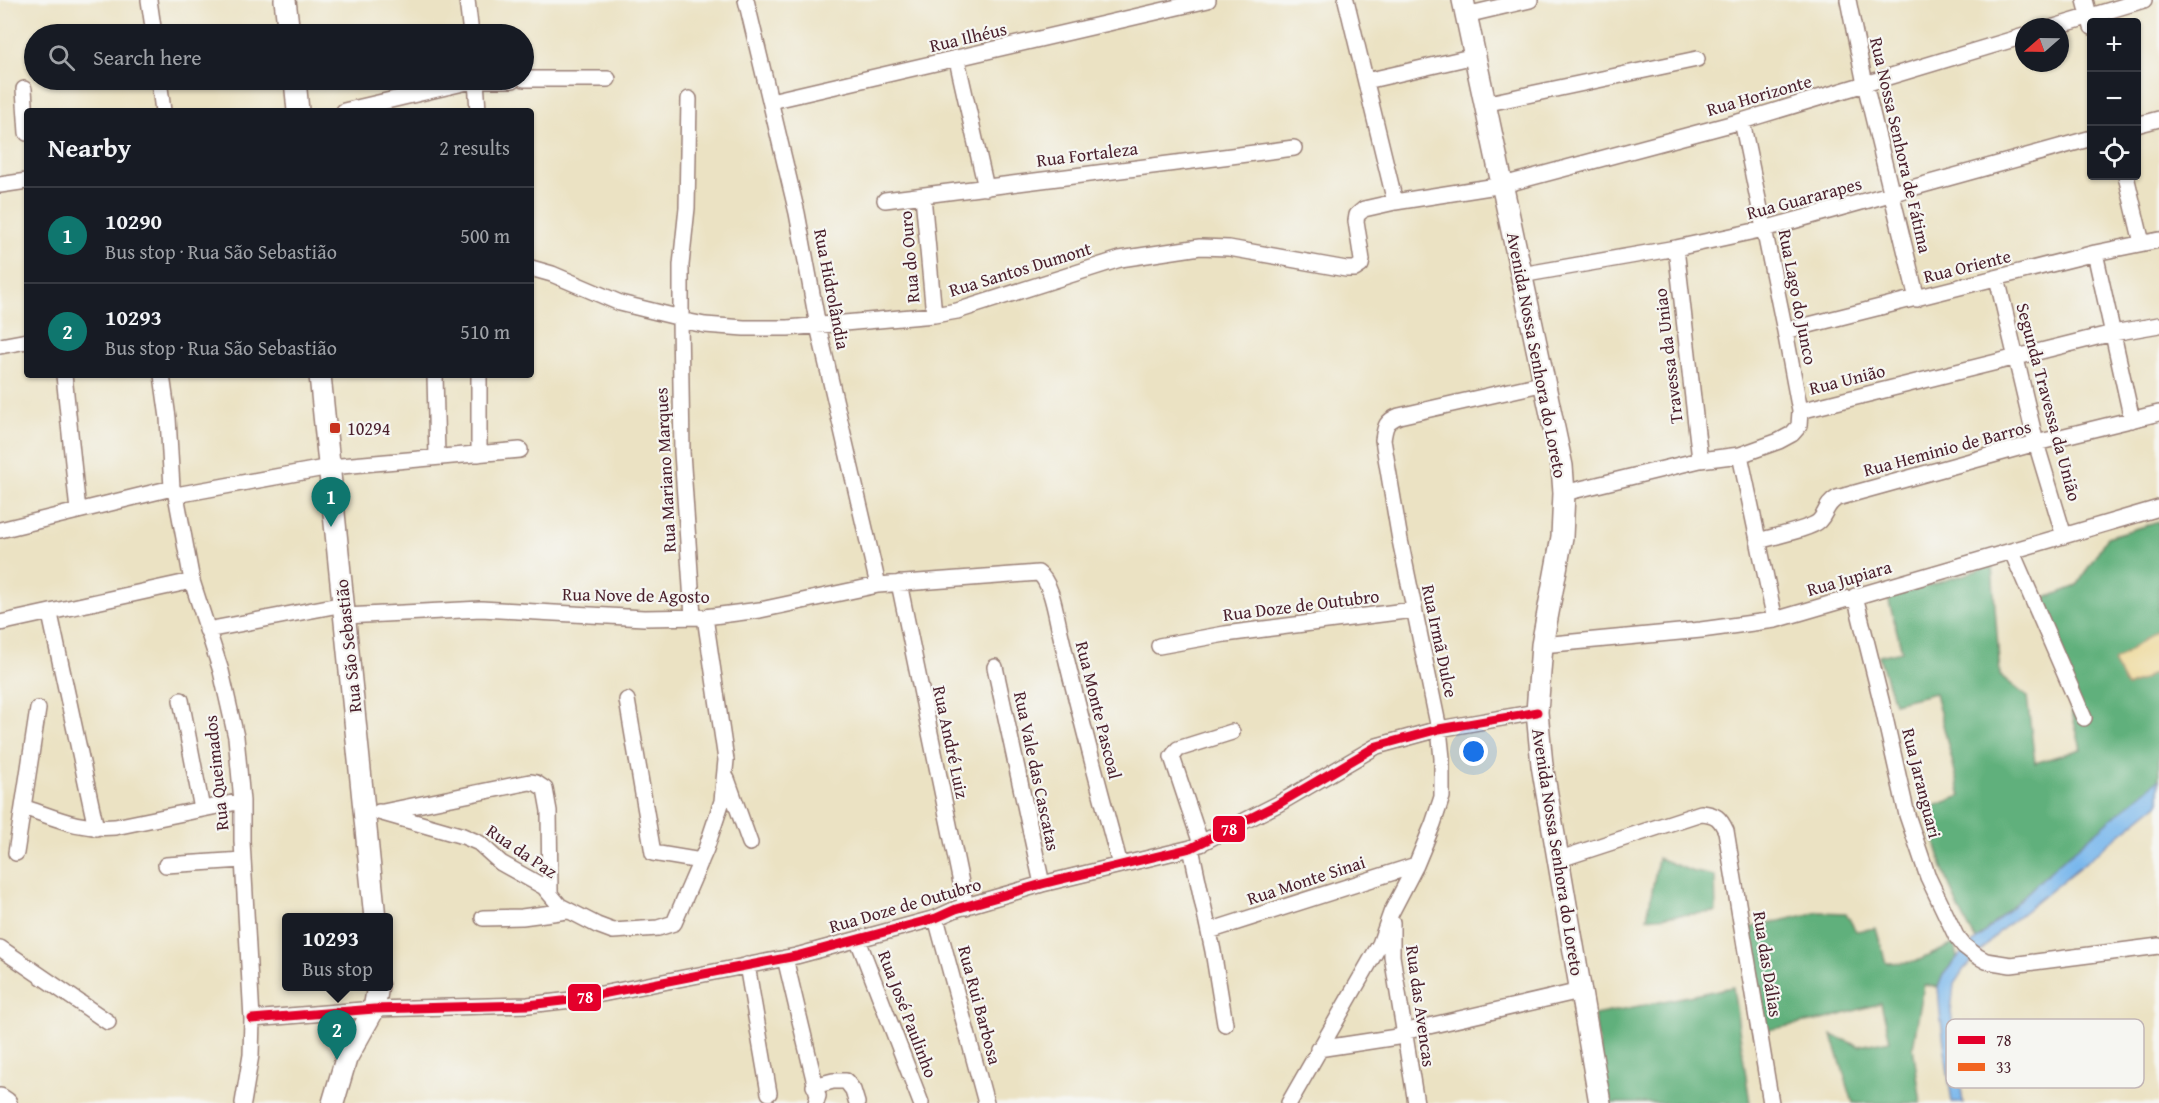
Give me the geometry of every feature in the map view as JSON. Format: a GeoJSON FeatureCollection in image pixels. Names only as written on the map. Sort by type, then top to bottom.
{"type":"FeatureCollection","features":[{"type":"Feature","properties":{"kind":"street"},"geometry":{"type":"LineString","coordinates":[[149,0],[153,24]]}},
{"type":"Feature","properties":{"kind":"street"},"geometry":{"type":"LineString","coordinates":[[285,0],[289,24]]}},
{"type":"Feature","properties":{"kind":"street"},"geometry":{"type":"LineString","coordinates":[[467,0],[470,24]]}},
{"type":"Feature","properties":{"kind":"street","name":"Rua Hidrolândia"},"geometry":{"type":"LineString","coordinates":[[746,0],[797,213],[818,326],[878,585]]}},
{"type":"Feature","properties":{"kind":"street","name":"Rua Ilhéus"},"geometry":{"type":"LineString","coordinates":[[771,101],[957,60],[1208,0]]}},
{"type":"Feature","properties":{"kind":"street"},"geometry":{"type":"LineString","coordinates":[[1346,0],[1395,202]]}},
{"type":"Feature","properties":{"kind":"street"},"geometry":{"type":"LineString","coordinates":[[1464,8],[1530,0]]}},
{"type":"Feature","properties":{"kind":"street","name":"Rua Nossa Senhora de Fátima"},"geometry":{"type":"LineString","coordinates":[[1848,0],[1865,84],[1917,299]]}},
{"type":"Feature","properties":{"kind":"street"},"geometry":{"type":"LineString","coordinates":[[2085,0],[2089,18]]}},
{"type":"Feature","properties":{"kind":"street"},"geometry":{"type":"LineString","coordinates":[[2100,18],[2144,0]]}},
{"type":"Feature","properties":{"kind":"street","name":"Avenida Nossa Senhora do Loreto"},"geometry":{"type":"LineString","coordinates":[[1464,8],[1562,466],[1564,493],[1562,537],[1542,645],[1538,712],[1542,765],[1557,860],[1600,1103]]}},
{"type":"Feature","properties":{"kind":"street"},"geometry":{"type":"LineString","coordinates":[[2069,25],[2087,22]]}},
{"type":"Feature","properties":{"kind":"street","name":"Rua Horizonte"},"geometry":{"type":"LineString","coordinates":[[1364,209],[1503,185],[1742,122],[2015,39]]}},
{"type":"Feature","properties":{"kind":"street"},"geometry":{"type":"LineString","coordinates":[[1366,81],[1474,56]]}},
{"type":"Feature","properties":{"kind":"street"},"geometry":{"type":"LineString","coordinates":[[1484,104],[1697,59]]}},
{"type":"Feature","properties":{"kind":"street"},"geometry":{"type":"LineString","coordinates":[[957,60],[986,188]]}},
{"type":"Feature","properties":{"kind":"street"},"geometry":{"type":"LineString","coordinates":[[534,79],[608,79]]}},
{"type":"Feature","properties":{"kind":"street"},"geometry":{"type":"LineString","coordinates":[[24,90],[25,108]]}},
{"type":"Feature","properties":{"kind":"street"},"geometry":{"type":"LineString","coordinates":[[160,90],[163,108]]}},
{"type":"Feature","properties":{"kind":"street"},"geometry":{"type":"LineString","coordinates":[[296,90],[298,108]]}},
{"type":"Feature","properties":{"kind":"street"},"geometry":{"type":"LineString","coordinates":[[357,108],[433,90]]}},
{"type":"Feature","properties":{"kind":"street"},"geometry":{"type":"LineString","coordinates":[[477,90],[478,108]]}},
{"type":"Feature","properties":{"kind":"street","name":"Rua Mariano Marques"},"geometry":{"type":"LineString","coordinates":[[613,931],[658,928],[674,923],[701,861],[722,801],[725,773],[726,760],[722,727],[699,617],[682,452],[681,265],[687,208],[689,99]]}},
{"type":"Feature","properties":{"kind":"street"},"geometry":{"type":"LineString","coordinates":[[2141,124],[2159,119]]}},
{"type":"Feature","properties":{"kind":"street","name":"Rua Lago do Junco"},"geometry":{"type":"LineString","coordinates":[[1742,122],[1800,411]]}},
{"type":"Feature","properties":{"kind":"street","name":"Rua Guararapes"},"geometry":{"type":"LineString","coordinates":[[1521,275],[1676,248],[1764,229],[2087,139]]}},
{"type":"Feature","properties":{"kind":"street","name":"Rua Fortaleza"},"geometry":{"type":"LineString","coordinates":[[885,200],[1294,148]]}},
{"type":"Feature","properties":{"kind":"street"},"geometry":{"type":"LineString","coordinates":[[2127,180],[2142,243]]}},
{"type":"Feature","properties":{"kind":"street"},"geometry":{"type":"LineString","coordinates":[[0,185],[24,181]]}},
{"type":"Feature","properties":{"kind":"street","name":"Rua do Ouro"},"geometry":{"type":"LineString","coordinates":[[923,196],[934,315]]}},
{"type":"Feature","properties":{"kind":"street","name":"Rua Santos Dumont"},"geometry":{"type":"LineString","coordinates":[[534,269],[552,274],[620,303],[705,325],[744,328],[818,326],[957,311],[1120,259],[1170,250],[1200,247],[1229,248],[1354,269],[1361,265],[1362,260],[1356,221],[1357,215],[1364,209]]}},
{"type":"Feature","properties":{"kind":"street","name":"Rua Oriente"},"geometry":{"type":"LineString","coordinates":[[1785,331],[2095,253],[2159,240]]}},
{"type":"Feature","properties":{"kind":"street","name":"Travessa da Uniao"},"geometry":{"type":"LineString","coordinates":[[1676,248],[1700,460]]}},
{"type":"Feature","properties":{"kind":"street"},"geometry":{"type":"LineString","coordinates":[[2095,253],[2132,420]]}},
{"type":"Feature","properties":{"kind":"street","name":"Segunda Travessa da União"},"geometry":{"type":"LineString","coordinates":[[1997,278],[2036,443],[2064,536]]}},
{"type":"Feature","properties":{"kind":"street","name":"Rua União"},"geometry":{"type":"LineString","coordinates":[[1564,493],[1700,460],[1740,455],[1792,434],[1799,426],[1800,411],[2015,356],[2113,333],[2159,325]]}},
{"type":"Feature","properties":{"kind":"street"},"geometry":{"type":"LineString","coordinates":[[0,346],[24,342]]}},
{"type":"Feature","properties":{"kind":"street"},"geometry":{"type":"LineString","coordinates":[[64,378],[78,511]]}},
{"type":"Feature","properties":{"kind":"street","name":"Rua Queimados"},"geometry":{"type":"LineString","coordinates":[[162,378],[174,492],[192,581],[221,672],[236,737],[242,801],[252,1019],[250,1055],[243,1103]]}},
{"type":"Feature","properties":{"kind":"street","name":"Rua São Sebastião"},"geometry":{"type":"LineString","coordinates":[[320,378],[344,610],[372,813],[375,913]]}},
{"type":"Feature","properties":{"kind":"street"},"geometry":{"type":"LineString","coordinates":[[435,378],[436,457]]}},
{"type":"Feature","properties":{"kind":"street"},"geometry":{"type":"LineString","coordinates":[[479,378],[480,454]]}},
{"type":"Feature","properties":{"kind":"street","name":"Rua Irmã Dulce"},"geometry":{"type":"LineString","coordinates":[[1288,1103],[1380,944],[1391,913],[1416,865],[1442,797],[1439,729],[1413,610],[1383,440],[1384,426],[1399,416],[1545,383]]}},
{"type":"Feature","properties":{"kind":"street","name":"Rua Heminio de Barros"},"geometry":{"type":"LineString","coordinates":[[1758,541],[1813,525],[1821,518],[1828,504],[1837,498],[2036,443],[2159,413]]}},
{"type":"Feature","properties":{"kind":"street"},"geometry":{"type":"LineString","coordinates":[[0,530],[78,511],[174,492],[330,467],[520,450]]}},
{"type":"Feature","properties":{"kind":"street"},"geometry":{"type":"LineString","coordinates":[[1740,455],[1775,620]]}},
{"type":"Feature","properties":{"kind":"street","name":"Rua Jupiara"},"geometry":{"type":"LineString","coordinates":[[1542,645],[1701,630],[1775,620],[2159,508]]}},
{"type":"Feature","properties":{"kind":"street"},"geometry":{"type":"LineString","coordinates":[[2012,552],[2084,718]]}},
{"type":"Feature","properties":{"kind":"street","name":"Rua Nove de Agosto"},"geometry":{"type":"LineString","coordinates":[[207,630],[344,610],[481,609],[645,618],[699,617],[760,610],[878,585],[1032,572]]}},
{"type":"Feature","properties":{"kind":"street","name":"Rua Monte Pascoal"},"geometry":{"type":"LineString","coordinates":[[1032,572],[1042,576],[1047,583],[1120,865]]}},
{"type":"Feature","properties":{"kind":"street"},"geometry":{"type":"LineString","coordinates":[[0,623],[50,614],[192,581]]}},
{"type":"Feature","properties":{"kind":"street","name":"Rua André Luiz"},"geometry":{"type":"LineString","coordinates":[[899,584],[966,907]]}},
{"type":"Feature","properties":{"kind":"street","name":"Rua Jaranguari"},"geometry":{"type":"LineString","coordinates":[[1855,596],[1907,815],[1928,877],[1956,936],[1981,958],[2011,965],[2159,946]]}},
{"type":"Feature","properties":{"kind":"street","name":"Rua Doze de Outubro"},"geometry":{"type":"LineString","coordinates":[[1159,646],[1225,634],[1413,610]]}},
{"type":"Feature","properties":{"kind":"street"},"geometry":{"type":"LineString","coordinates":[[50,614],[96,828]]}},
{"type":"Feature","properties":{"kind":"street","name":"Rua Vale das Cascatas"},"geometry":{"type":"LineString","coordinates":[[994,667],[1042,884]]}},
{"type":"Feature","properties":{"kind":"street"},"geometry":{"type":"LineString","coordinates":[[181,700],[202,809]]}},
{"type":"Feature","properties":{"kind":"street"},"geometry":{"type":"LineString","coordinates":[[627,700],[653,853],[701,861]]}},
{"type":"Feature","properties":{"kind":"street"},"geometry":{"type":"LineString","coordinates":[[16,853],[38,709]]}},
{"type":"Feature","properties":{"kind":"street","name":"Rua Doze de Outubro"},"geometry":{"type":"LineString","coordinates":[[252,1019],[374,1009],[454,1008],[550,1002],[785,958],[936,918],[1042,884],[1196,846],[1278,804],[1377,746],[1439,729],[1538,712]]}},
{"type":"Feature","properties":{"kind":"street"},"geometry":{"type":"LineString","coordinates":[[1225,1024],[1196,846],[1172,757],[1178,749],[1232,732]]}},
{"type":"Feature","properties":{"kind":"street"},"geometry":{"type":"LineString","coordinates":[[725,773],[750,843]]}},
{"type":"Feature","properties":{"kind":"street"},"geometry":{"type":"LineString","coordinates":[[372,813],[530,782],[541,785],[547,795],[549,811],[550,892]]}},
{"type":"Feature","properties":{"kind":"street"},"geometry":{"type":"LineString","coordinates":[[23,807],[80,827],[96,828],[242,801]]}},
{"type":"Feature","properties":{"kind":"street","name":"Rua da Paz"},"geometry":{"type":"LineString","coordinates":[[372,813],[479,843],[501,863],[550,892],[554,900],[567,911],[613,931]]}},
{"type":"Feature","properties":{"kind":"street","name":"Rua das Dálias"},"geometry":{"type":"LineString","coordinates":[[1557,860],[1701,813],[1712,814],[1720,818],[1726,831],[1771,1103]]}},
{"type":"Feature","properties":{"kind":"street"},"geometry":{"type":"LineString","coordinates":[[166,866],[243,860]]}},
{"type":"Feature","properties":{"kind":"street","name":"Rua Monte Sinai"},"geometry":{"type":"LineString","coordinates":[[1209,932],[1416,865]]}},
{"type":"Feature","properties":{"kind":"street"},"geometry":{"type":"LineString","coordinates":[[483,918],[522,917],[567,911]]}},
{"type":"Feature","properties":{"kind":"street","name":"Rua das Avencas"},"geometry":{"type":"LineString","coordinates":[[1391,913],[1392,956],[1416,1103]]}},
{"type":"Feature","properties":{"kind":"street","name":"Rua Rui Barbosa"},"geometry":{"type":"LineString","coordinates":[[936,918],[986,1103]]}},
{"type":"Feature","properties":{"kind":"street","name":"Rua José Paulinho"},"geometry":{"type":"LineString","coordinates":[[858,940],[921,1103]]}},
{"type":"Feature","properties":{"kind":"street"},"geometry":{"type":"LineString","coordinates":[[0,948],[108,1022]]}},
{"type":"Feature","properties":{"kind":"street"},"geometry":{"type":"LineString","coordinates":[[785,958],[818,1096],[816,1103]]}},
{"type":"Feature","properties":{"kind":"street"},"geometry":{"type":"LineString","coordinates":[[747,965],[769,1094]]}},
{"type":"Feature","properties":{"kind":"street"},"geometry":{"type":"LineString","coordinates":[[333,1103],[346,1059],[374,1009],[377,991]]}},
{"type":"Feature","properties":{"kind":"street"},"geometry":{"type":"LineString","coordinates":[[1318,1049],[1382,1041],[1403,1035],[1403,1032],[1580,991]]}},
{"type":"Feature","properties":{"kind":"street"},"geometry":{"type":"LineString","coordinates":[[814,1086],[833,1081],[846,1081],[853,1090],[857,1103]]}},
{"type":"Feature","properties":{"kind":"street"},"geometry":{"type":"LineString","coordinates":[[0,1099],[6,1103]]}},
{"type":"Feature","properties":{"kind":"green space"},"geometry":{"type":"Polygon","coordinates":[[[2159,522],[2159,783],[2058,864],[1976,940],[1952,893],[1926,809],[1961,796],[1935,693],[1894,703],[1879,656],[1902,651],[1888,598],[1992,566],[2000,675],[2027,697],[2035,763],[2081,749],[2043,599],[2077,586],[2107,537],[2159,522]]]}},
{"type":"Feature","properties":{"kind":"green space"},"geometry":{"type":"Polygon","coordinates":[[[1658,858],[1691,871],[1715,876],[1716,912],[1647,918],[1658,858]]]}},
{"type":"Feature","properties":{"kind":"green space"},"geometry":{"type":"Polygon","coordinates":[[[1819,912],[1846,913],[1856,931],[1876,928],[1886,963],[1915,962],[1954,944],[1957,958],[1943,975],[1938,987],[1924,985],[1913,1047],[1921,1103],[1853,1103],[1832,1035],[1859,1046],[1890,1040],[1881,1003],[1827,1019],[1767,1030],[1748,928],[1819,912]]]}},
{"type":"Feature","properties":{"kind":"green space"},"geometry":{"type":"Polygon","coordinates":[[[1733,987],[1750,1103],[1608,1103],[1594,1015],[1733,987]]]}},
{"type":"Feature","properties":{"kind":"sand"},"geometry":{"type":"Polygon","coordinates":[[[2159,629],[2159,671],[2127,687],[2113,662],[2159,629]]]}},
{"type":"Feature","properties":{"kind":"water"},"geometry":{"type":"Polygon","coordinates":[[[2159,779],[2159,803],[2000,931],[1964,969],[1954,984],[1952,1019],[1946,1019],[1946,1058],[1938,987],[1943,975],[1957,958],[2058,864],[2159,779]]]}},
{"type":"Feature","properties":{"kind":"water"},"geometry":{"type":"Polygon","coordinates":[[[1950,1088],[1961,1088],[1963,1103],[1952,1103],[1950,1088]]]}},
{"type":"Feature","properties":{"kind":"transit line","name":"78"},"geometry":{"type":"LineString","coordinates":[[252,1019],[374,1009],[528,1005],[571,1000],[796,956],[936,918],[956,909],[1042,884],[1191,848],[1278,804],[1377,746],[1439,729],[1537,712]]}},
{"type":"Feature","properties":{"kind":"place","name":"10294"},"geometry":{"type":"Point","coordinates":[335,428]}},
{"type":"Feature","properties":{"kind":"place","name":"10290"},"geometry":{"type":"Point","coordinates":[331,527]}},
{"type":"Feature","properties":{"kind":"place","name":"10293"},"geometry":{"type":"Point","coordinates":[337,1060]}}]}
